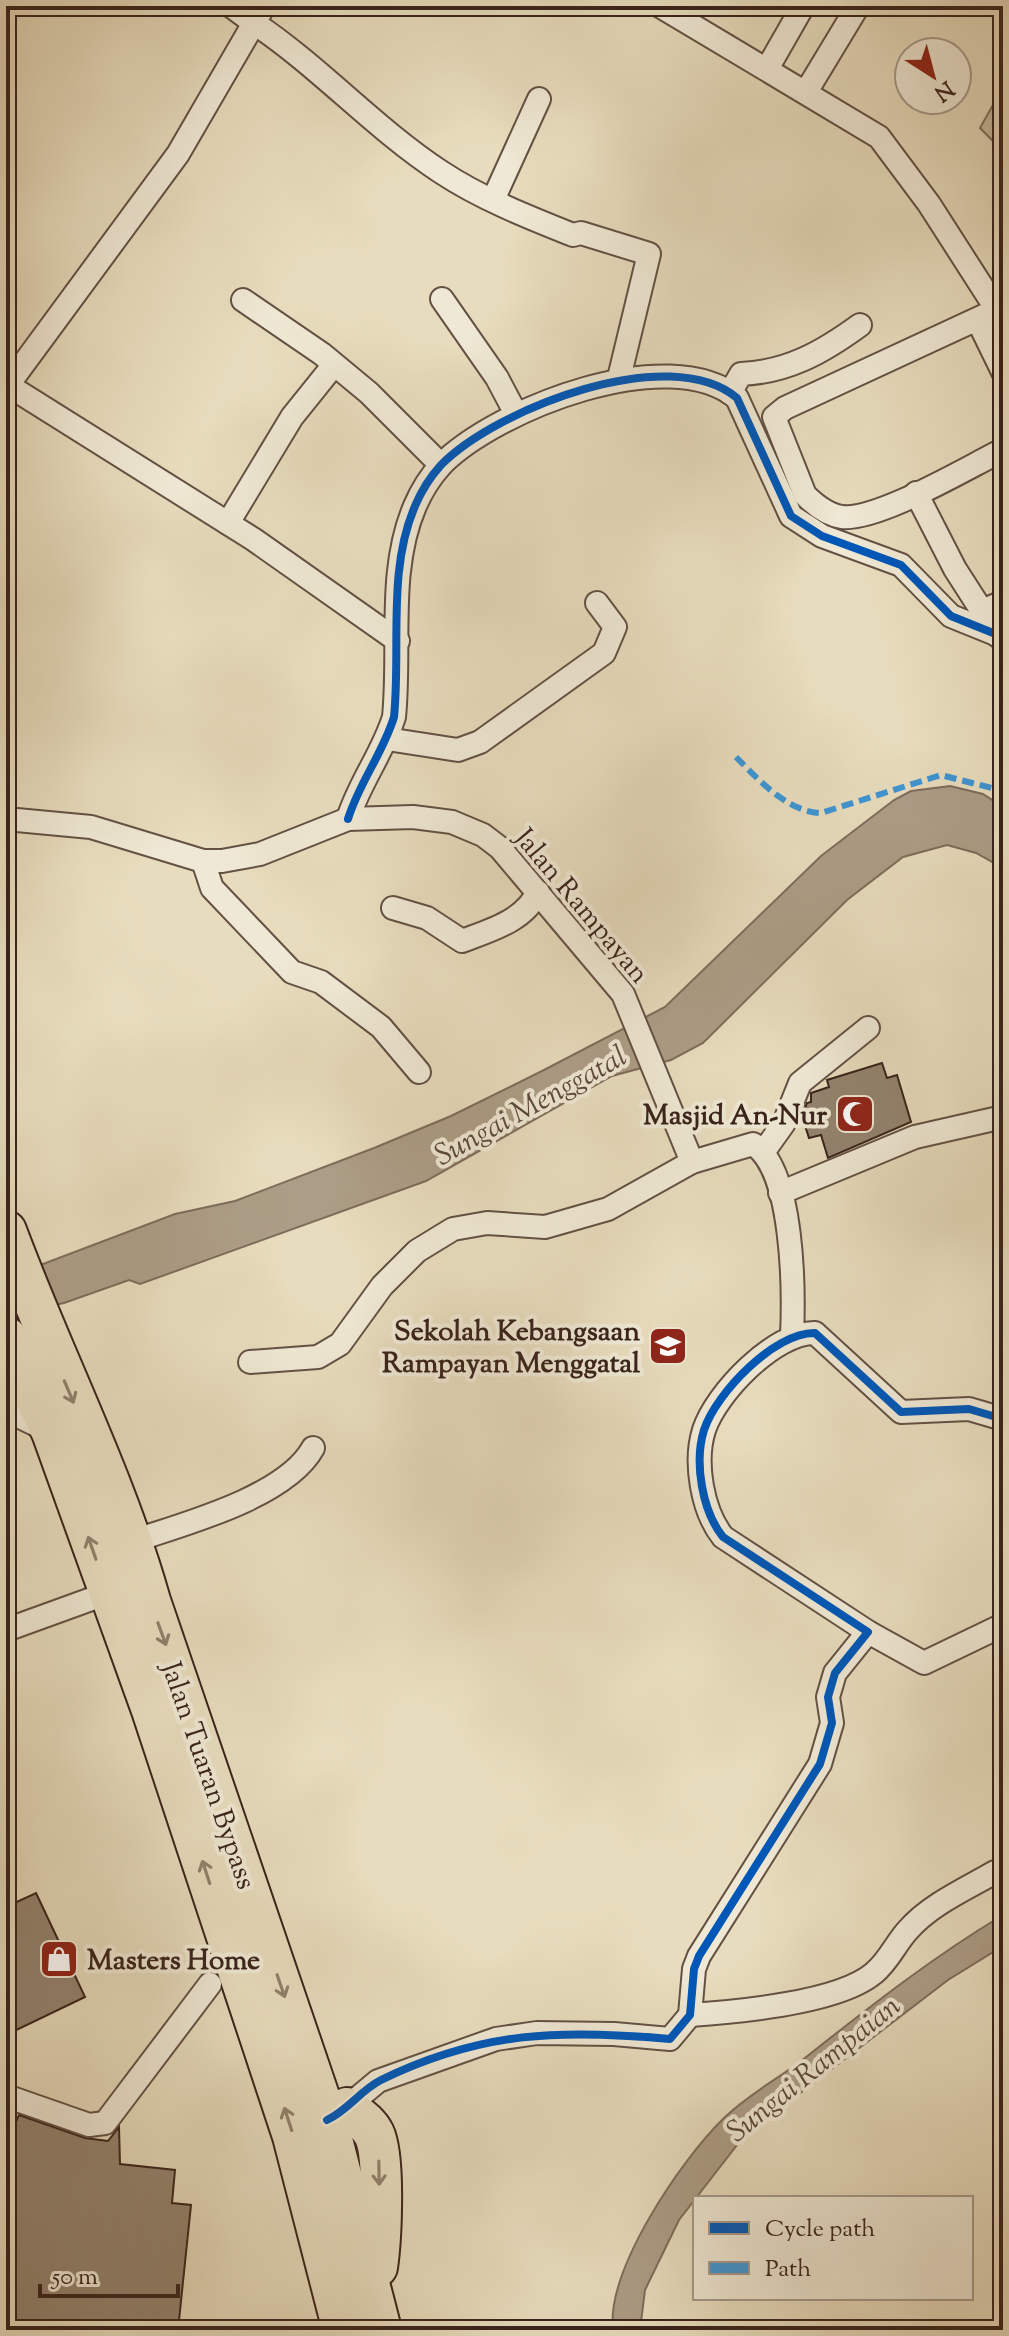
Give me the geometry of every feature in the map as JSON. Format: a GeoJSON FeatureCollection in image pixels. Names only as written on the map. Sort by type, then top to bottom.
{"type":"FeatureCollection","features":[{"type":"Feature","properties":{"kind":"highway","name":"Jalan Tuaran Bypass"},"geometry":{"type":"LineString","coordinates":[[6,1231],[22,1329],[52,1432],[152,1710],[215,1969],[299,2153],[343,2330]]}},
{"type":"Feature","properties":{"kind":"highway","name":"Jalan Tuaran Bypass"},"geometry":{"type":"LineString","coordinates":[[22,1329],[133,1541],[150,1601],[255,1909],[337,2114]]}},
{"type":"Feature","properties":{"kind":"highway"},"geometry":{"type":"LineString","coordinates":[[215,1969],[250,1942],[255,1909]]}},
{"type":"Feature","properties":{"kind":"highway"},"geometry":{"type":"LineString","coordinates":[[337,2114],[370,2127],[379,2149],[381,2236],[371,2319],[315,2164],[317,2145],[337,2114]]}},
{"type":"Feature","properties":{"kind":"street"},"geometry":{"type":"LineString","coordinates":[[231,6],[259,14],[335,89],[430,164],[518,214],[573,235],[581,233],[649,254],[619,378]]}},
{"type":"Feature","properties":{"kind":"street"},"geometry":{"type":"LineString","coordinates":[[660,6],[879,137],[929,204],[993,312],[1003,372]]}},
{"type":"Feature","properties":{"kind":"street"},"geometry":{"type":"LineString","coordinates":[[767,69],[803,6]]}},
{"type":"Feature","properties":{"kind":"street"},"geometry":{"type":"LineString","coordinates":[[806,92],[858,6]]}},
{"type":"Feature","properties":{"kind":"street"},"geometry":{"type":"LineString","coordinates":[[259,14],[178,154],[7,384],[228,523],[398,641]]}},
{"type":"Feature","properties":{"kind":"street"},"geometry":{"type":"LineString","coordinates":[[493,200],[539,99]]}},
{"type":"Feature","properties":{"kind":"street"},"geometry":{"type":"LineString","coordinates":[[442,299],[497,378],[516,414]]}},
{"type":"Feature","properties":{"kind":"street"},"geometry":{"type":"LineString","coordinates":[[243,300],[306,341],[369,393],[441,465]]}},
{"type":"Feature","properties":{"kind":"street"},"geometry":{"type":"LineString","coordinates":[[993,312],[785,408],[774,417],[805,495],[814,505],[845,517],[892,505],[1003,450]]}},
{"type":"Feature","properties":{"kind":"street"},"geometry":{"type":"LineString","coordinates":[[730,393],[741,374],[767,373],[813,357],[860,325]]}},
{"type":"Feature","properties":{"kind":"street"},"geometry":{"type":"LineString","coordinates":[[228,523],[292,417],[333,366]]}},
{"type":"Feature","properties":{"kind":"street"},"geometry":{"type":"LineString","coordinates":[[348,819],[354,799],[387,739],[394,717],[400,556],[416,505],[441,465],[516,414],[619,378],[672,378],[703,382],[730,393],[737,398],[791,516],[822,536],[901,565],[951,616],[1001,637]]}},
{"type":"Feature","properties":{"kind":"street"},"geometry":{"type":"LineString","coordinates":[[916,493],[955,569],[993,606],[1001,637]]}},
{"type":"Feature","properties":{"kind":"street"},"geometry":{"type":"LineString","coordinates":[[387,739],[458,750],[480,742],[604,653],[615,627],[597,603]]}},
{"type":"Feature","properties":{"kind":"street","name":"Jalan Rampayan"},"geometry":{"type":"LineString","coordinates":[[6,819],[91,827],[203,861],[237,860],[260,854],[348,819],[413,817],[452,822],[483,835],[500,848],[623,994],[666,1091],[692,1162]]}},
{"type":"Feature","properties":{"kind":"street"},"geometry":{"type":"LineString","coordinates":[[203,861],[212,888],[292,972],[321,982],[381,1027],[419,1072]]}},
{"type":"Feature","properties":{"kind":"street"},"geometry":{"type":"LineString","coordinates":[[393,908],[427,918],[462,941],[510,921],[532,903],[538,892]]}},
{"type":"Feature","properties":{"kind":"street"},"geometry":{"type":"LineString","coordinates":[[764,1151],[784,1123],[800,1083],[868,1028]]}},
{"type":"Feature","properties":{"kind":"street"},"geometry":{"type":"LineString","coordinates":[[780,1193],[915,1137],[1003,1117]]}},
{"type":"Feature","properties":{"kind":"street"},"geometry":{"type":"LineString","coordinates":[[250,1362],[318,1357],[340,1344],[382,1286],[417,1251],[453,1229],[487,1223],[545,1227],[608,1209],[692,1162],[753,1144],[764,1151],[780,1193],[794,1285],[792,1336]]}},
{"type":"Feature","properties":{"kind":"street"},"geometry":{"type":"LineString","coordinates":[[1003,1419],[969,1409],[901,1412],[815,1333],[792,1336],[752,1364],[721,1398],[704,1430],[700,1467],[709,1512],[723,1537],[868,1632],[924,1663],[1003,1625]]}},
{"type":"Feature","properties":{"kind":"street"},"geometry":{"type":"LineString","coordinates":[[6,1410],[52,1432]]}},
{"type":"Feature","properties":{"kind":"street"},"geometry":{"type":"LineString","coordinates":[[133,1541],[233,1509],[306,1462],[313,1448]]}},
{"type":"Feature","properties":{"kind":"street"},"geometry":{"type":"LineString","coordinates":[[6,1630],[108,1593]]}},
{"type":"Feature","properties":{"kind":"street"},"geometry":{"type":"LineString","coordinates":[[337,2114],[378,2081],[496,2039],[537,2033],[614,2034],[670,2039],[690,2015],[694,1969],[699,1956],[820,1764],[832,1723],[828,1697],[835,1673],[868,1632]]}},
{"type":"Feature","properties":{"kind":"street"},"geometry":{"type":"LineString","coordinates":[[690,2015],[750,2011],[837,1991],[873,1974],[908,1930],[927,1912],[995,1872]]}},
{"type":"Feature","properties":{"kind":"street"},"geometry":{"type":"LineString","coordinates":[[6,2096],[89,2125],[105,2123],[215,1969]]}},
{"type":"Feature","properties":{"kind":"shaded area"},"geometry":{"type":"Polygon","coordinates":[[[1003,87],[1003,151],[980,128],[1003,87]]]}},
{"type":"Feature","properties":{"kind":"water","name":"Sungai Menggatal"},"geometry":{"type":"Polygon","coordinates":[[[950,786],[983,794],[1003,807],[1003,868],[976,853],[947,845],[903,857],[847,900],[703,1043],[671,1060],[612,1076],[426,1181],[140,1284],[129,1280],[64,1303],[6,1315],[6,1278],[175,1214],[235,1201],[374,1148],[451,1116],[665,1007],[821,856],[894,800],[911,791],[950,786]]]}},
{"type":"Feature","properties":{"kind":"water","name":"Sungai Rampaian"},"geometry":{"type":"Polygon","coordinates":[[[1003,1915],[1003,1946],[948,1980],[744,2136],[698,2196],[693,2196],[693,2202],[679,2220],[645,2290],[640,2330],[613,2330],[614,2305],[621,2277],[634,2248],[668,2188],[706,2137],[741,2103],[950,1949],[1003,1915]]]}},
{"type":"Feature","properties":{"kind":"building","name":"Masjid An-Nur"},"geometry":{"type":"Polygon","coordinates":[[[882,1063],[887,1078],[897,1075],[911,1122],[828,1158],[821,1135],[809,1138],[802,1116],[807,1103],[811,1102],[811,1093],[829,1087],[827,1080],[882,1063]]]}},
{"type":"Feature","properties":{"kind":"building"},"geometry":{"type":"Polygon","coordinates":[[[36,1893],[85,1997],[6,2035],[6,1907],[36,1893]]]}},
{"type":"Feature","properties":{"kind":"building"},"geometry":{"type":"Polygon","coordinates":[[[19,2115],[85,2138],[108,2141],[119,2127],[120,2164],[175,2170],[172,2203],[191,2205],[178,2330],[6,2330],[6,2144],[19,2115]]]}},
{"type":"Feature","properties":{"kind":"marked path"},"geometry":{"type":"LineString","coordinates":[[736,757],[785,801],[821,813],[941,775],[1003,791]]}},
{"type":"Feature","properties":{"kind":"cycle path"},"geometry":{"type":"LineString","coordinates":[[348,819],[394,717],[401,557],[406,531],[420,495],[441,465],[467,444],[541,404],[584,389],[628,379],[670,377],[707,382],[737,398],[791,516],[822,536],[901,565],[951,616],[1003,637]]}},
{"type":"Feature","properties":{"kind":"cycle path"},"geometry":{"type":"LineString","coordinates":[[327,2120],[381,2080],[453,2052],[522,2037],[593,2034],[670,2039],[690,2015],[694,1969],[699,1956],[820,1764],[832,1723],[828,1697],[835,1673],[868,1632],[723,1537],[710,1514],[700,1471],[704,1430],[721,1399],[749,1367],[782,1343],[799,1335],[815,1333],[901,1412],[969,1409],[1003,1419]]}},
{"type":"Feature","properties":{"kind":"place","name":"Masjid An-Nur"},"geometry":{"type":"Point","coordinates":[855,1114]}},
{"type":"Feature","properties":{"kind":"place","name":"Sekolah Kebangsaan Rampayan Menggatal"},"geometry":{"type":"Point","coordinates":[668,1346]}},
{"type":"Feature","properties":{"kind":"place","name":"Masters Home"},"geometry":{"type":"Point","coordinates":[59,1959]}}]}
